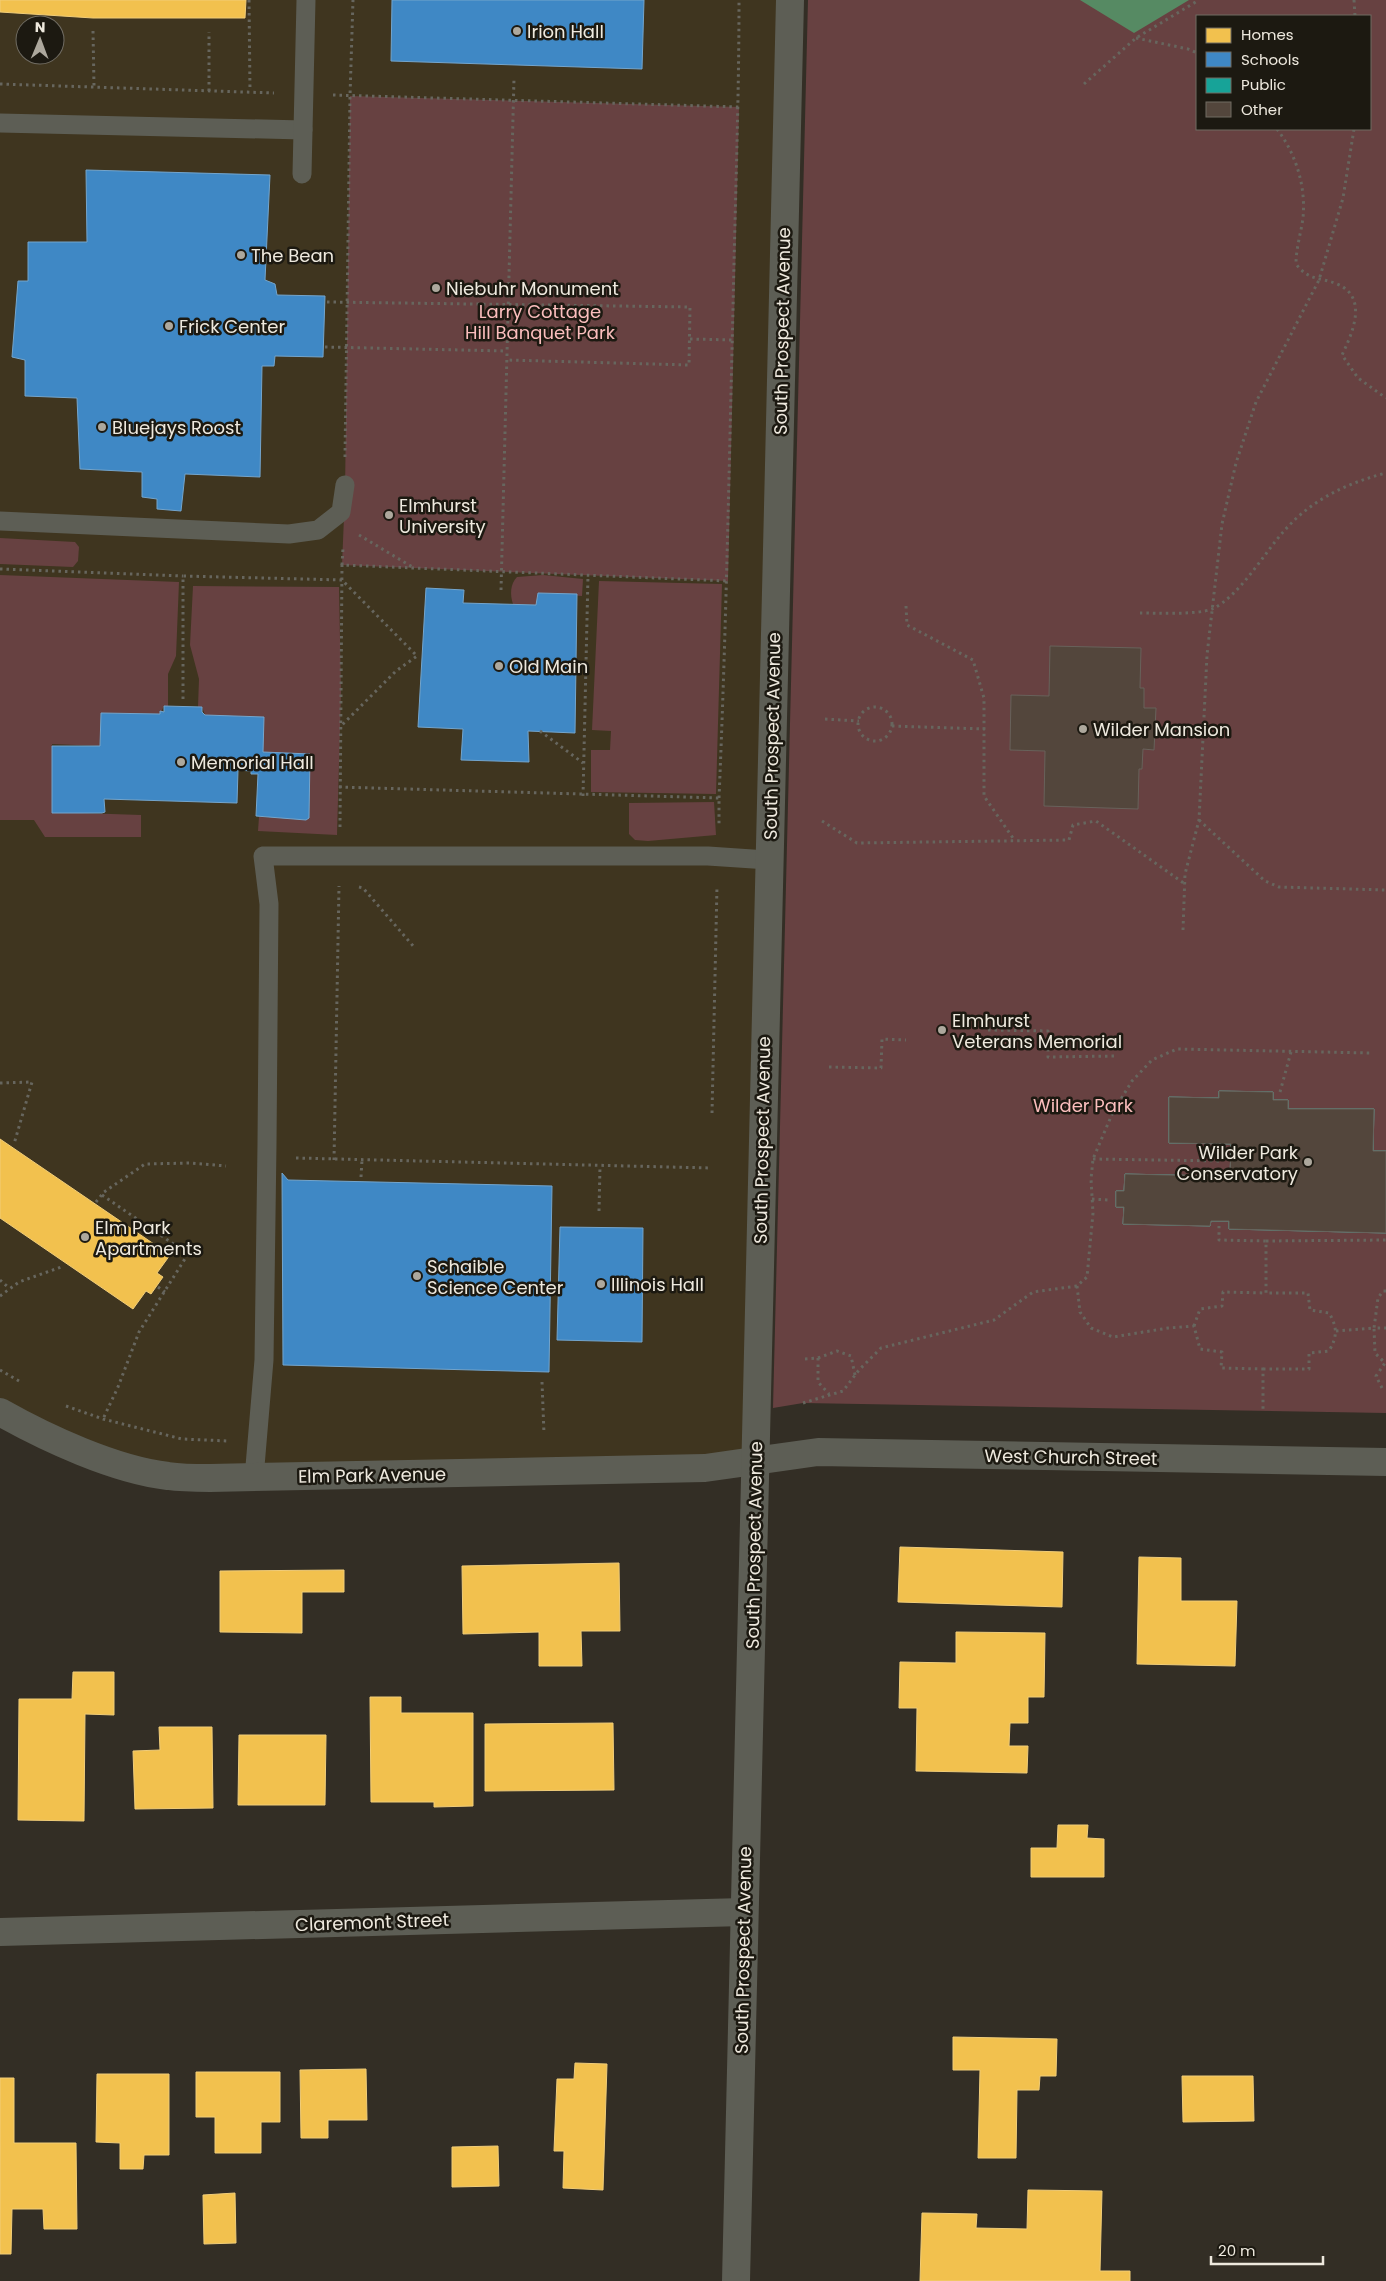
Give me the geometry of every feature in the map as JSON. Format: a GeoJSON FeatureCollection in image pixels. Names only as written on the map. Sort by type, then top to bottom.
{"type":"FeatureCollection","features":[{"type":"Feature","properties":{"kind":"street","name":"South Prospect Avenue"},"geometry":{"type":"LineString","coordinates":[[736,2281],[790,0]]}},
{"type":"Feature","properties":{"kind":"street","name":"Elm Park Avenue"},"geometry":{"type":"LineString","coordinates":[[0,1412],[27,1428],[115,1463],[167,1476],[254,1478],[705,1468],[756,1461]]}},
{"type":"Feature","properties":{"kind":"street","name":"West Church Street"},"geometry":{"type":"LineString","coordinates":[[756,1461],[818,1452],[1386,1462]]}},
{"type":"Feature","properties":{"kind":"street","name":"Claremont Street"},"geometry":{"type":"LineString","coordinates":[[0,1932],[744,1912]]}},
{"type":"Feature","properties":{"kind":"lane"},"geometry":{"type":"LineString","coordinates":[[302,174],[306,0]]}},
{"type":"Feature","properties":{"kind":"lane"},"geometry":{"type":"LineString","coordinates":[[0,123],[303,130]]}},
{"type":"Feature","properties":{"kind":"lane"},"geometry":{"type":"LineString","coordinates":[[0,521],[289,534],[318,530],[341,512],[345,485]]}},
{"type":"Feature","properties":{"kind":"lane"},"geometry":{"type":"LineString","coordinates":[[254,1478],[264,1360],[268,1135],[269,904],[263,856],[718,857],[769,860]]}},
{"type":"Feature","properties":{"kind":"path"},"geometry":{"type":"LineString","coordinates":[[249,0],[250,91]]}},
{"type":"Feature","properties":{"kind":"path"},"geometry":{"type":"LineString","coordinates":[[345,485],[353,0]]}},
{"type":"Feature","properties":{"kind":"path"},"geometry":{"type":"LineString","coordinates":[[712,1113],[719,798],[728,580],[732,340],[739,107],[739,0]]}},
{"type":"Feature","properties":{"kind":"path"},"geometry":{"type":"LineString","coordinates":[[1084,84],[1136,38],[1199,0]]}},
{"type":"Feature","properties":{"kind":"path"},"geometry":{"type":"LineString","coordinates":[[1354,0],[1355,15]]}},
{"type":"Feature","properties":{"kind":"path"},"geometry":{"type":"LineString","coordinates":[[93,31],[94,86]]}},
{"type":"Feature","properties":{"kind":"path"},"geometry":{"type":"LineString","coordinates":[[208,91],[209,32]]}},
{"type":"Feature","properties":{"kind":"path"},"geometry":{"type":"LineString","coordinates":[[1136,38],[1188,49],[1196,53]]}},
{"type":"Feature","properties":{"kind":"path"},"geometry":{"type":"LineString","coordinates":[[501,590],[514,78]]}},
{"type":"Feature","properties":{"kind":"path"},"geometry":{"type":"LineString","coordinates":[[0,84],[739,107]]}},
{"type":"Feature","properties":{"kind":"path"},"geometry":{"type":"LineString","coordinates":[[1278,130],[1284,138],[1297,167],[1304,195],[1296,264],[1303,273],[1319,280],[1337,284],[1348,292],[1353,299],[1356,312],[1354,330],[1342,355],[1358,378],[1386,398]]}},
{"type":"Feature","properties":{"kind":"path"},"geometry":{"type":"LineString","coordinates":[[1182,930],[1185,874],[1199,820],[1212,609],[1222,524],[1236,463],[1256,402],[1319,280],[1344,198],[1354,130]]}},
{"type":"Feature","properties":{"kind":"path"},"geometry":{"type":"LineString","coordinates":[[327,302],[690,307],[689,365],[507,360]]}},
{"type":"Feature","properties":{"kind":"path"},"geometry":{"type":"LineString","coordinates":[[690,339],[732,340]]}},
{"type":"Feature","properties":{"kind":"path"},"geometry":{"type":"LineString","coordinates":[[325,347],[507,351]]}},
{"type":"Feature","properties":{"kind":"path"},"geometry":{"type":"LineString","coordinates":[[1140,613],[1176,613],[1212,609],[1232,594],[1257,566],[1284,530],[1304,512],[1325,496],[1362,479],[1386,473]]}},
{"type":"Feature","properties":{"kind":"path"},"geometry":{"type":"LineString","coordinates":[[351,530],[414,568]]}},
{"type":"Feature","properties":{"kind":"path"},"geometry":{"type":"LineString","coordinates":[[334,1160],[340,857],[339,787],[343,546]]}},
{"type":"Feature","properties":{"kind":"path"},"geometry":{"type":"LineString","coordinates":[[342,565],[728,580]]}},
{"type":"Feature","properties":{"kind":"path"},"geometry":{"type":"LineString","coordinates":[[0,569],[342,580],[417,656],[396,671],[340,727]]}},
{"type":"Feature","properties":{"kind":"path"},"geometry":{"type":"LineString","coordinates":[[583,796],[588,575]]}},
{"type":"Feature","properties":{"kind":"path"},"geometry":{"type":"LineString","coordinates":[[183,576],[183,699]]}},
{"type":"Feature","properties":{"kind":"path"},"geometry":{"type":"LineString","coordinates":[[906,606],[907,626],[973,660],[984,698],[984,796],[1014,841]]}},
{"type":"Feature","properties":{"kind":"path"},"geometry":{"type":"LineString","coordinates":[[869,708],[880,708],[890,715],[892,726],[884,739],[873,741],[868,740],[860,732],[859,721],[864,711],[869,708]]}},
{"type":"Feature","properties":{"kind":"path"},"geometry":{"type":"LineString","coordinates":[[825,719],[859,721]]}},
{"type":"Feature","properties":{"kind":"path"},"geometry":{"type":"LineString","coordinates":[[892,726],[985,729]]}},
{"type":"Feature","properties":{"kind":"path"},"geometry":{"type":"LineString","coordinates":[[540,731],[584,763]]}},
{"type":"Feature","properties":{"kind":"path"},"geometry":{"type":"LineString","coordinates":[[1165,732],[1204,732]]}},
{"type":"Feature","properties":{"kind":"path"},"geometry":{"type":"LineString","coordinates":[[339,787],[583,796],[719,798]]}},
{"type":"Feature","properties":{"kind":"path"},"geometry":{"type":"LineString","coordinates":[[1199,820],[1265,881],[1279,887],[1386,890]]}},
{"type":"Feature","properties":{"kind":"path"},"geometry":{"type":"LineString","coordinates":[[822,821],[857,843],[1070,840],[1074,825],[1096,821],[1185,884]]}},
{"type":"Feature","properties":{"kind":"path"},"geometry":{"type":"LineString","coordinates":[[339,885],[347,886]]}},
{"type":"Feature","properties":{"kind":"path"},"geometry":{"type":"LineString","coordinates":[[355,887],[363,888],[414,947]]}},
{"type":"Feature","properties":{"kind":"path"},"geometry":{"type":"LineString","coordinates":[[988,1030],[1048,1031],[1048,1057],[1117,1056]]}},
{"type":"Feature","properties":{"kind":"path"},"geometry":{"type":"LineString","coordinates":[[829,1068],[882,1068],[882,1039],[906,1040]]}},
{"type":"Feature","properties":{"kind":"path"},"geometry":{"type":"LineString","coordinates":[[803,1403],[843,1391],[855,1375],[881,1348],[994,1320],[1033,1292],[1077,1286],[1087,1277],[1093,1159],[1113,1112],[1132,1082],[1152,1060],[1177,1049],[1371,1053]]}},
{"type":"Feature","properties":{"kind":"path"},"geometry":{"type":"LineString","coordinates":[[1280,1092],[1291,1052]]}},
{"type":"Feature","properties":{"kind":"path"},"geometry":{"type":"LineString","coordinates":[[0,1083],[32,1082],[14,1144]]}},
{"type":"Feature","properties":{"kind":"path"},"geometry":{"type":"LineString","coordinates":[[290,1158],[711,1168]]}},
{"type":"Feature","properties":{"kind":"path"},"geometry":{"type":"LineString","coordinates":[[1093,1159],[1222,1161]]}},
{"type":"Feature","properties":{"kind":"path"},"geometry":{"type":"LineString","coordinates":[[361,1177],[362,1160]]}},
{"type":"Feature","properties":{"kind":"path"},"geometry":{"type":"LineString","coordinates":[[96,1202],[102,1195],[145,1164],[191,1163],[226,1166]]}},
{"type":"Feature","properties":{"kind":"path"},"geometry":{"type":"LineString","coordinates":[[600,1166],[600,1211]]}},
{"type":"Feature","properties":{"kind":"path"},"geometry":{"type":"LineString","coordinates":[[102,1195],[188,1254],[139,1332],[118,1387],[103,1419]]}},
{"type":"Feature","properties":{"kind":"path"},"geometry":{"type":"LineString","coordinates":[[1092,1199],[1109,1200]]}},
{"type":"Feature","properties":{"kind":"path"},"geometry":{"type":"LineString","coordinates":[[1219,1226],[1219,1240],[1386,1240]]}},
{"type":"Feature","properties":{"kind":"path"},"geometry":{"type":"LineString","coordinates":[[1266,1241],[1266,1293]]}},
{"type":"Feature","properties":{"kind":"path"},"geometry":{"type":"LineString","coordinates":[[0,1296],[19,1282],[64,1266]]}},
{"type":"Feature","properties":{"kind":"path"},"geometry":{"type":"LineString","coordinates":[[0,1280],[9,1288]]}},
{"type":"Feature","properties":{"kind":"path"},"geometry":{"type":"LineString","coordinates":[[1077,1286],[1080,1312],[1091,1328],[1114,1338],[1168,1328],[1194,1326]]}},
{"type":"Feature","properties":{"kind":"path"},"geometry":{"type":"LineString","coordinates":[[158,1287],[165,1292]]}},
{"type":"Feature","properties":{"kind":"path"},"geometry":{"type":"LineString","coordinates":[[1386,1290],[1378,1298],[1374,1328],[1375,1353],[1385,1363],[1376,1376],[1382,1388],[1386,1388]]}},
{"type":"Feature","properties":{"kind":"path"},"geometry":{"type":"LineString","coordinates":[[1223,1292],[1308,1293],[1310,1310],[1329,1313],[1335,1323],[1336,1338],[1329,1351],[1309,1353],[1309,1369],[1221,1368],[1222,1352],[1200,1349],[1194,1326],[1200,1309],[1222,1306],[1223,1292]]}},
{"type":"Feature","properties":{"kind":"path"},"geometry":{"type":"LineString","coordinates":[[1336,1331],[1386,1328]]}},
{"type":"Feature","properties":{"kind":"path"},"geometry":{"type":"LineString","coordinates":[[805,1359],[818,1358],[837,1351],[851,1356],[855,1375]]}},
{"type":"Feature","properties":{"kind":"path"},"geometry":{"type":"LineString","coordinates":[[818,1358],[818,1382],[829,1394]]}},
{"type":"Feature","properties":{"kind":"path"},"geometry":{"type":"LineString","coordinates":[[1263,1369],[1263,1412]]}},
{"type":"Feature","properties":{"kind":"path"},"geometry":{"type":"LineString","coordinates":[[0,1370],[25,1385]]}},
{"type":"Feature","properties":{"kind":"path"},"geometry":{"type":"LineString","coordinates":[[542,1382],[544,1434]]}},
{"type":"Feature","properties":{"kind":"path"},"geometry":{"type":"LineString","coordinates":[[59,1403],[103,1419],[182,1439],[256,1442]]}},
{"type":"Feature","properties":{"kind":"shaded area","name":"Elmhurst University"},"geometry":{"type":"Polygon","coordinates":[[[0,0],[790,0],[756,1461],[167,1476],[0,1411],[0,0]]]}},
{"type":"Feature","properties":{"kind":"shaded area"},"geometry":{"type":"Polygon","coordinates":[[[1080,0],[1189,0],[1134,33],[1080,0]]]}},
{"type":"Feature","properties":{"kind":"green space","name":"Wilder Park"},"geometry":{"type":"Polygon","coordinates":[[[808,0],[1386,0],[1386,1413],[803,1403],[773,1408],[808,0]]]}},
{"type":"Feature","properties":{"kind":"green space","name":"Larry Cottage Hill Banquet Park"},"geometry":{"type":"Polygon","coordinates":[[[350,96],[739,107],[728,581],[342,565],[345,493],[350,96]]]}},
{"type":"Feature","properties":{"kind":"green space"},"geometry":{"type":"Polygon","coordinates":[[[0,538],[75,542],[79,547],[78,561],[73,567],[0,564],[0,538]]]}},
{"type":"Feature","properties":{"kind":"green space"},"geometry":{"type":"Polygon","coordinates":[[[0,575],[179,582],[176,656],[168,674],[168,706],[164,706],[160,714],[101,713],[100,746],[52,744],[52,812],[141,815],[141,837],[45,837],[34,820],[0,820],[0,575]]]}},
{"type":"Feature","properties":{"kind":"green space"},"geometry":{"type":"Polygon","coordinates":[[[543,575],[583,579],[582,596],[538,593],[536,605],[513,604],[511,590],[517,577],[543,575]]]}},
{"type":"Feature","properties":{"kind":"green space"},"geometry":{"type":"Polygon","coordinates":[[[599,581],[722,584],[716,794],[591,792],[591,750],[610,750],[611,731],[592,730],[599,581]]]}},
{"type":"Feature","properties":{"kind":"green space"},"geometry":{"type":"Polygon","coordinates":[[[193,586],[339,587],[341,692],[337,835],[258,831],[259,817],[309,818],[263,752],[205,715],[202,707],[198,707],[199,679],[190,645],[193,586]]]}},
{"type":"Feature","properties":{"kind":"green space"},"geometry":{"type":"Polygon","coordinates":[[[714,802],[716,835],[648,841],[635,840],[629,834],[629,803],[714,802]]]}},
{"type":"Feature","properties":{"kind":"building: Homes"},"geometry":{"type":"Polygon","coordinates":[[[0,0],[246,0],[245,18],[93,18],[0,12],[0,0]]]}},
{"type":"Feature","properties":{"kind":"building: Homes","name":"Elm Park Apartments"},"geometry":{"type":"Polygon","coordinates":[[[0,1139],[170,1255],[157,1273],[163,1277],[151,1294],[146,1291],[133,1309],[0,1218],[0,1139]]]}},
{"type":"Feature","properties":{"kind":"building: Homes"},"geometry":{"type":"Polygon","coordinates":[[[900,1547],[1063,1552],[1062,1607],[898,1602],[900,1547]]]}},
{"type":"Feature","properties":{"kind":"building: Homes"},"geometry":{"type":"Polygon","coordinates":[[[1139,1557],[1181,1558],[1181,1601],[1237,1601],[1235,1666],[1137,1664],[1139,1557]]]}},
{"type":"Feature","properties":{"kind":"building: Homes"},"geometry":{"type":"Polygon","coordinates":[[[619,1563],[620,1631],[581,1631],[582,1666],[539,1666],[539,1632],[463,1634],[462,1566],[619,1563]]]}},
{"type":"Feature","properties":{"kind":"building: Homes"},"geometry":{"type":"Polygon","coordinates":[[[344,1570],[344,1592],[302,1592],[302,1633],[220,1632],[220,1571],[344,1570]]]}},
{"type":"Feature","properties":{"kind":"building: Homes"},"geometry":{"type":"Polygon","coordinates":[[[956,1632],[1045,1633],[1044,1697],[1028,1697],[1028,1723],[1010,1723],[1009,1746],[1028,1746],[1027,1773],[916,1771],[917,1708],[899,1708],[900,1662],[956,1663],[956,1632]]]}},
{"type":"Feature","properties":{"kind":"building: Homes"},"geometry":{"type":"Polygon","coordinates":[[[73,1672],[114,1672],[114,1715],[85,1714],[84,1821],[18,1820],[19,1699],[72,1699],[73,1672]]]}},
{"type":"Feature","properties":{"kind":"building: Homes"},"geometry":{"type":"Polygon","coordinates":[[[370,1697],[401,1697],[401,1713],[473,1713],[473,1806],[434,1807],[434,1802],[371,1802],[370,1697]]]}},
{"type":"Feature","properties":{"kind":"building: Homes"},"geometry":{"type":"Polygon","coordinates":[[[613,1723],[614,1790],[485,1791],[485,1724],[613,1723]]]}},
{"type":"Feature","properties":{"kind":"building: Homes"},"geometry":{"type":"Polygon","coordinates":[[[159,1727],[212,1727],[213,1808],[135,1809],[133,1751],[160,1750],[159,1727]]]}},
{"type":"Feature","properties":{"kind":"building: Homes"},"geometry":{"type":"Polygon","coordinates":[[[239,1735],[326,1735],[325,1805],[238,1805],[239,1735]]]}},
{"type":"Feature","properties":{"kind":"building: Homes"},"geometry":{"type":"Polygon","coordinates":[[[1058,1825],[1088,1825],[1087,1838],[1104,1839],[1104,1877],[1031,1877],[1031,1848],[1057,1848],[1058,1825]]]}},
{"type":"Feature","properties":{"kind":"building: Homes"},"geometry":{"type":"Polygon","coordinates":[[[953,2037],[1057,2039],[1056,2076],[1040,2076],[1039,2090],[1017,2090],[1016,2158],[978,2158],[980,2070],[953,2070],[953,2037]]]}},
{"type":"Feature","properties":{"kind":"building: Homes"},"geometry":{"type":"Polygon","coordinates":[[[575,2063],[607,2064],[603,2190],[563,2188],[564,2151],[554,2151],[557,2079],[574,2079],[575,2063]]]}},
{"type":"Feature","properties":{"kind":"building: Homes"},"geometry":{"type":"Polygon","coordinates":[[[366,2069],[367,2120],[328,2120],[328,2138],[301,2138],[300,2070],[366,2069]]]}},
{"type":"Feature","properties":{"kind":"building: Homes"},"geometry":{"type":"Polygon","coordinates":[[[196,2072],[280,2072],[280,2122],[261,2122],[261,2153],[215,2153],[215,2117],[196,2117],[196,2072]]]}},
{"type":"Feature","properties":{"kind":"building: Homes"},"geometry":{"type":"Polygon","coordinates":[[[97,2074],[169,2074],[169,2155],[144,2155],[143,2169],[120,2169],[120,2143],[96,2142],[97,2074]]]}},
{"type":"Feature","properties":{"kind":"building: Homes"},"geometry":{"type":"Polygon","coordinates":[[[1182,2076],[1253,2076],[1254,2121],[1183,2122],[1182,2076]]]}},
{"type":"Feature","properties":{"kind":"building: Homes"},"geometry":{"type":"Polygon","coordinates":[[[0,2078],[14,2078],[14,2143],[76,2143],[77,2229],[44,2229],[43,2209],[12,2209],[11,2254],[0,2254],[0,2078]]]}},
{"type":"Feature","properties":{"kind":"building: Homes"},"geometry":{"type":"Polygon","coordinates":[[[498,2146],[499,2186],[452,2187],[452,2147],[498,2146]]]}},
{"type":"Feature","properties":{"kind":"building: Homes"},"geometry":{"type":"Polygon","coordinates":[[[1028,2190],[1102,2191],[1100,2271],[1130,2271],[1130,2281],[920,2281],[922,2213],[977,2214],[976,2228],[1027,2229],[1028,2190]]]}},
{"type":"Feature","properties":{"kind":"building: Homes"},"geometry":{"type":"Polygon","coordinates":[[[235,2193],[236,2243],[204,2244],[203,2195],[235,2193]]]}},
{"type":"Feature","properties":{"kind":"building: Schools","name":"Irion Hall"},"geometry":{"type":"Polygon","coordinates":[[[392,0],[644,0],[642,69],[391,61],[392,0]]]}},
{"type":"Feature","properties":{"kind":"building: Schools","name":"Frick Center"},"geometry":{"type":"Polygon","coordinates":[[[86,170],[270,175],[265,280],[275,284],[277,295],[325,296],[323,357],[275,356],[274,366],[262,366],[260,477],[185,474],[181,511],[157,509],[157,499],[142,497],[142,472],[80,469],[77,398],[25,396],[25,360],[12,357],[18,281],[28,281],[28,242],[87,242],[86,170]]]}},
{"type":"Feature","properties":{"kind":"building: Schools","name":"Old Main"},"geometry":{"type":"Polygon","coordinates":[[[426,588],[464,590],[463,603],[536,605],[538,593],[577,594],[575,733],[528,731],[529,762],[461,760],[463,729],[418,727],[426,588]]]}},
{"type":"Feature","properties":{"kind":"building: Schools","name":"Memorial Hall"},"geometry":{"type":"Polygon","coordinates":[[[164,706],[202,707],[202,712],[205,715],[264,717],[263,752],[310,754],[309,818],[306,820],[256,816],[258,774],[251,774],[251,771],[238,770],[237,803],[104,799],[105,812],[102,813],[52,813],[52,746],[100,746],[101,713],[160,714],[160,711],[164,712],[164,706]]]}},
{"type":"Feature","properties":{"kind":"building: Schools","name":"Schaible Science Center"},"geometry":{"type":"Polygon","coordinates":[[[282,1173],[288,1180],[552,1186],[549,1372],[283,1365],[282,1173]]]}},
{"type":"Feature","properties":{"kind":"building: Schools","name":"Illinois Hall"},"geometry":{"type":"Polygon","coordinates":[[[560,1227],[643,1228],[642,1342],[557,1340],[560,1227]]]}},
{"type":"Feature","properties":{"kind":"building: Public","name":"Wilder Park Conservatory"},"geometry":{"type":"Polygon","coordinates":[[[1219,1091],[1273,1092],[1273,1100],[1288,1100],[1288,1109],[1374,1109],[1373,1151],[1386,1151],[1386,1233],[1229,1229],[1229,1221],[1211,1221],[1210,1226],[1123,1224],[1124,1207],[1116,1207],[1116,1191],[1124,1191],[1125,1174],[1212,1176],[1212,1179],[1230,1179],[1231,1144],[1169,1143],[1169,1097],[1219,1098],[1219,1091]]]}},
{"type":"Feature","properties":{"kind":"building: Other","name":"Wilder Mansion"},"geometry":{"type":"Polygon","coordinates":[[[1050,646],[1141,648],[1140,688],[1144,688],[1144,708],[1156,708],[1154,750],[1143,749],[1142,769],[1139,769],[1138,809],[1044,806],[1045,751],[1010,750],[1011,695],[1049,696],[1050,646]]]}},
{"type":"Feature","properties":{"kind":"building: Other","name":"Wilder Park Conservatory"},"geometry":{"type":"Polygon","coordinates":[[[1219,1091],[1273,1092],[1273,1100],[1288,1100],[1288,1109],[1374,1109],[1373,1151],[1386,1151],[1386,1233],[1229,1229],[1229,1221],[1211,1221],[1210,1226],[1123,1224],[1124,1207],[1116,1207],[1116,1191],[1124,1191],[1125,1174],[1212,1176],[1212,1179],[1230,1179],[1231,1144],[1169,1143],[1169,1097],[1219,1098],[1219,1091]]]}},
{"type":"Feature","properties":{"kind":"place","name":"Irion Hall"},"geometry":{"type":"Point","coordinates":[517,31]}},
{"type":"Feature","properties":{"kind":"place","name":"The Bean"},"geometry":{"type":"Point","coordinates":[241,255]}},
{"type":"Feature","properties":{"kind":"place","name":"Niebuhr Monument"},"geometry":{"type":"Point","coordinates":[436,288]}},
{"type":"Feature","properties":{"kind":"place","name":"Frick Center"},"geometry":{"type":"Point","coordinates":[169,326]}},
{"type":"Feature","properties":{"kind":"place","name":"Bluejays Roost"},"geometry":{"type":"Point","coordinates":[102,427]}},
{"type":"Feature","properties":{"kind":"place","name":"Elmhurst University"},"geometry":{"type":"Point","coordinates":[389,515]}},
{"type":"Feature","properties":{"kind":"place","name":"Old Main"},"geometry":{"type":"Point","coordinates":[499,666]}},
{"type":"Feature","properties":{"kind":"place","name":"Wilder Mansion"},"geometry":{"type":"Point","coordinates":[1083,729]}},
{"type":"Feature","properties":{"kind":"place","name":"Memorial Hall"},"geometry":{"type":"Point","coordinates":[181,762]}},
{"type":"Feature","properties":{"kind":"place","name":"Elmhurst Veterans Memorial"},"geometry":{"type":"Point","coordinates":[942,1030]}},
{"type":"Feature","properties":{"kind":"place","name":"Wilder Park Conservatory"},"geometry":{"type":"Point","coordinates":[1308,1162]}},
{"type":"Feature","properties":{"kind":"place","name":"Elm Park Apartments"},"geometry":{"type":"Point","coordinates":[85,1237]}},
{"type":"Feature","properties":{"kind":"place","name":"Schaible Science Center"},"geometry":{"type":"Point","coordinates":[417,1276]}},
{"type":"Feature","properties":{"kind":"place","name":"Illinois Hall"},"geometry":{"type":"Point","coordinates":[601,1284]}}]}
